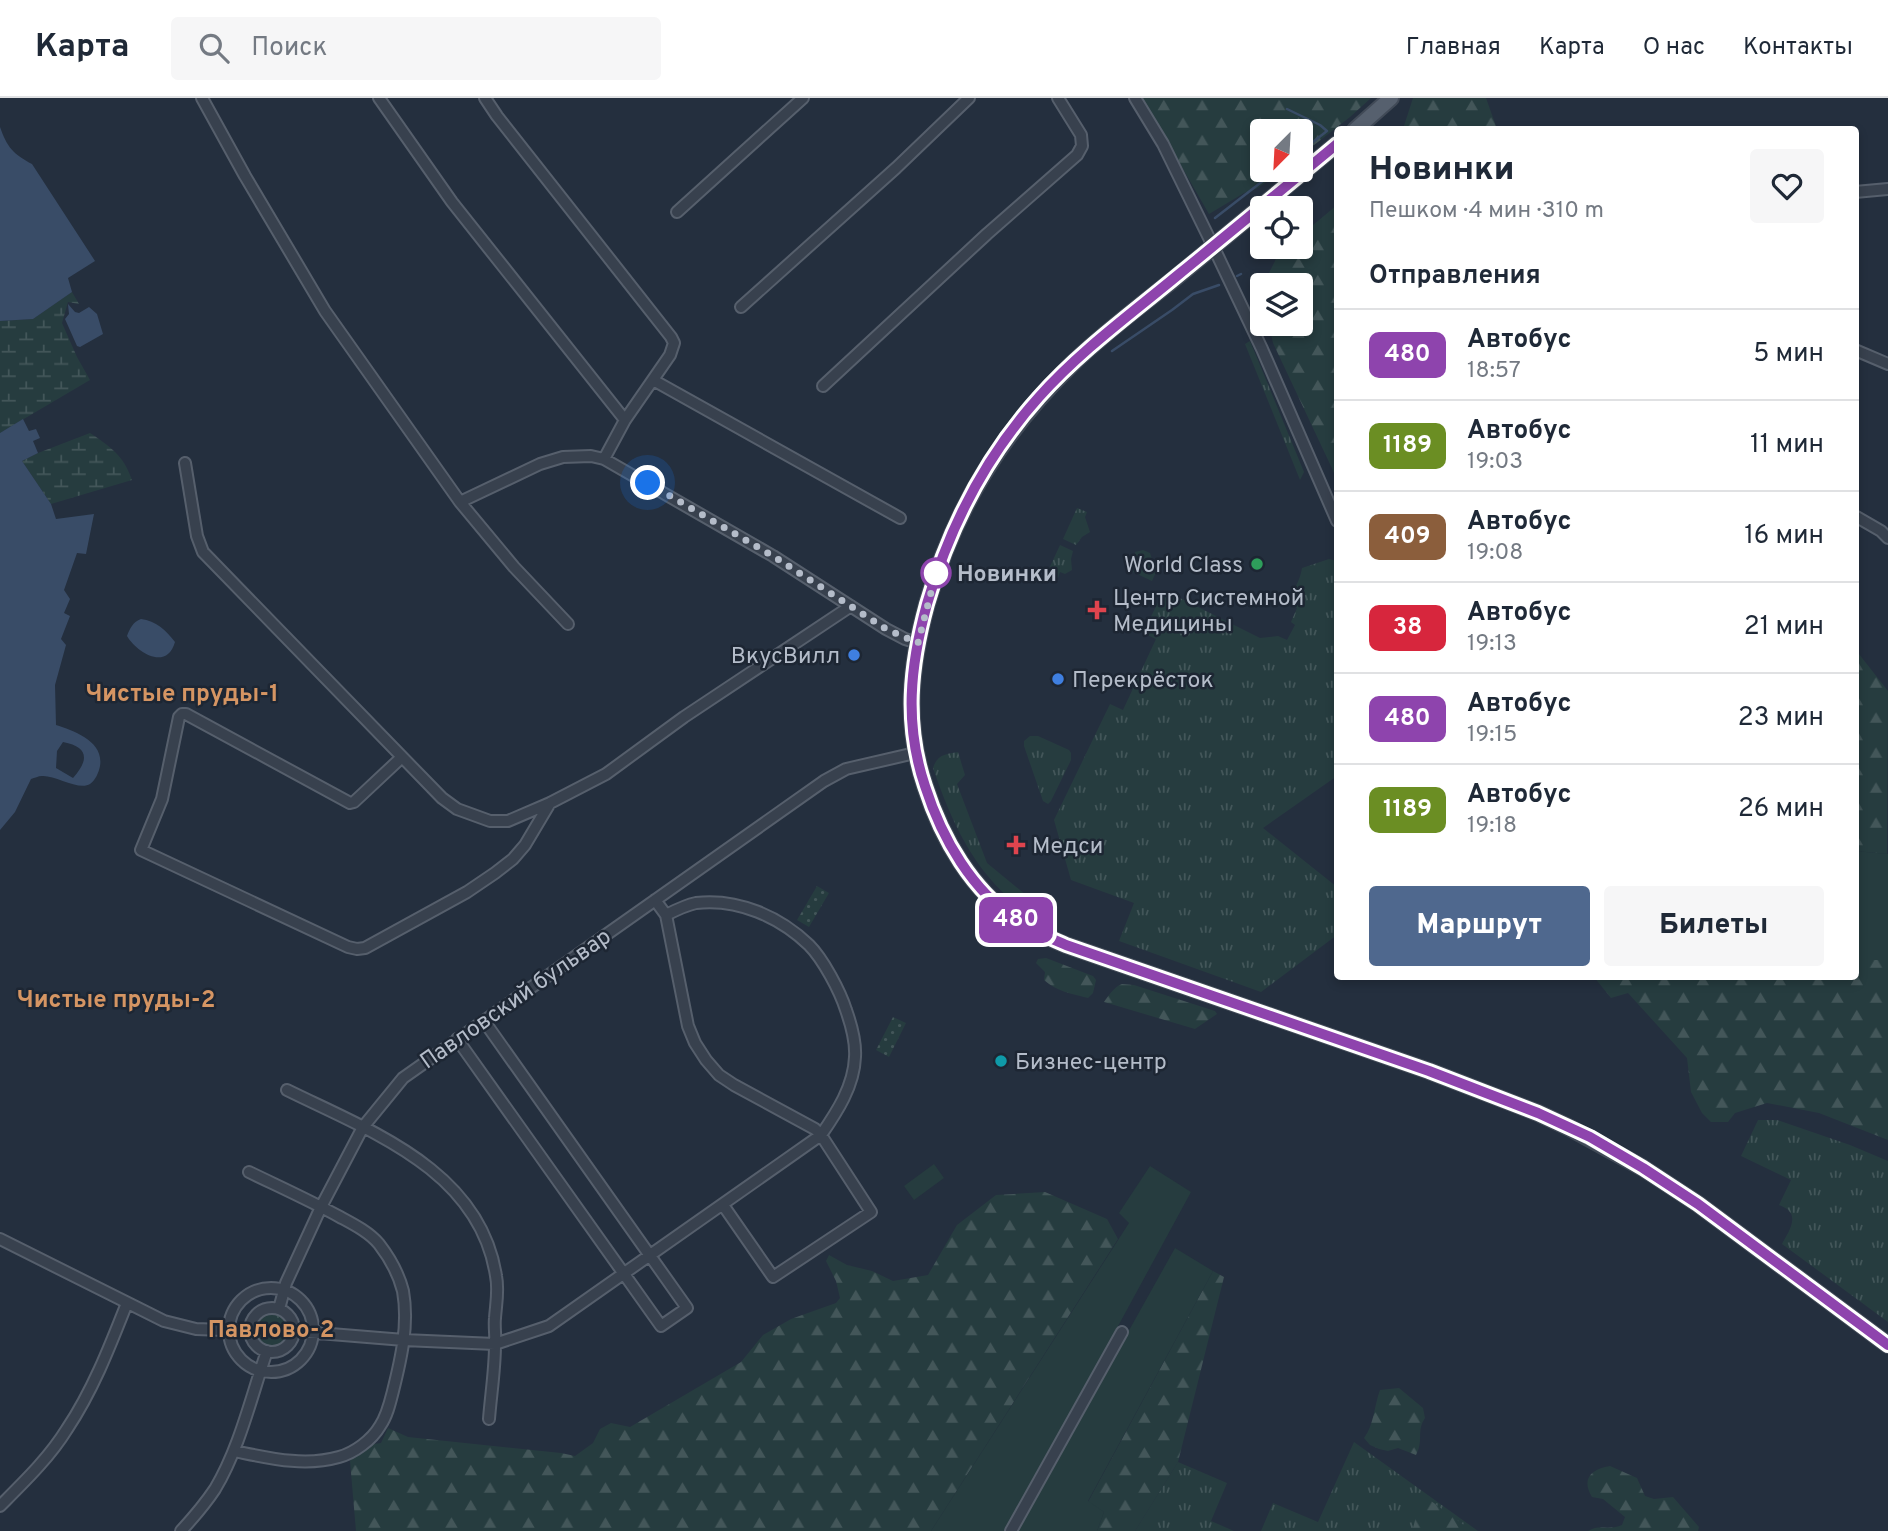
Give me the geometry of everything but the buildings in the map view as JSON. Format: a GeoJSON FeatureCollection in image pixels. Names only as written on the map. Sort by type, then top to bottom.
{"type":"FeatureCollection","features":[{"type":"Feature","properties":{"kind":"main road"},"geometry":{"type":"LineString","coordinates":[[1360,126],[1391,98]]}},
{"type":"Feature","properties":{"kind":"main road"},"geometry":{"type":"LineString","coordinates":[[1334,146],[1075,361],[1023,416],[976,483],[936,573],[918,643],[911,703],[915,753],[931,803],[957,857],[972,879],[1005,912],[1024,926],[1066,945],[1429,1071],[1570,1128],[1643,1168],[1698,1204],[1888,1345]]}},
{"type":"Feature","properties":{"kind":"street"},"geometry":{"type":"LineString","coordinates":[[202,98],[324,311],[460,502],[514,567],[568,624]]}},
{"type":"Feature","properties":{"kind":"street"},"geometry":{"type":"LineString","coordinates":[[379,98],[452,202],[625,420]]}},
{"type":"Feature","properties":{"kind":"street"},"geometry":{"type":"LineString","coordinates":[[485,98],[674,343],[653,380],[625,420],[604,459]]}},
{"type":"Feature","properties":{"kind":"street"},"geometry":{"type":"LineString","coordinates":[[677,212],[803,98]]}},
{"type":"Feature","properties":{"kind":"street"},"geometry":{"type":"LineString","coordinates":[[741,307],[897,168],[969,98]]}},
{"type":"Feature","properties":{"kind":"street"},"geometry":{"type":"LineString","coordinates":[[823,386],[987,234],[1077,155],[1082,146],[1082,135],[1058,98]]}},
{"type":"Feature","properties":{"kind":"street"},"geometry":{"type":"LineString","coordinates":[[1135,98],[1163,144],[1213,246],[1262,349],[1334,514]]}},
{"type":"Feature","properties":{"kind":"street"},"geometry":{"type":"LineString","coordinates":[[1859,192],[1888,188]]}},
{"type":"Feature","properties":{"kind":"street"},"geometry":{"type":"LineString","coordinates":[[1859,352],[1888,364]]}},
{"type":"Feature","properties":{"kind":"street"},"geometry":{"type":"LineString","coordinates":[[653,380],[900,518]]}},
{"type":"Feature","properties":{"kind":"street"},"geometry":{"type":"LineString","coordinates":[[460,502],[540,464],[563,457],[591,456],[604,459],[773,556],[894,634],[918,643]]}},
{"type":"Feature","properties":{"kind":"street"},"geometry":{"type":"LineString","coordinates":[[185,463],[197,536],[203,552],[442,798],[473,817],[490,821],[508,821],[551,803],[606,774],[684,717],[851,606]]}},
{"type":"Feature","properties":{"kind":"street"},"geometry":{"type":"LineString","coordinates":[[1859,518],[1888,538]]}},
{"type":"Feature","properties":{"kind":"street"},"geometry":{"type":"LineString","coordinates":[[401,758],[351,803],[182,714],[179,717],[162,799],[141,850],[357,949],[365,948],[456,898],[495,873],[525,845],[551,803]]}},
{"type":"Feature","properties":{"kind":"street","name":"Павловский бульвар"},"geometry":{"type":"LineString","coordinates":[[278,1309],[283,1290],[321,1207],[363,1127],[403,1078],[824,781],[846,769],[915,753]]}},
{"type":"Feature","properties":{"kind":"street"},"geometry":{"type":"LineString","coordinates":[[655,900],[666,915],[688,1026],[706,1060],[719,1075],[734,1085],[815,1129],[871,1212],[773,1277],[723,1205]]}},
{"type":"Feature","properties":{"kind":"street"},"geometry":{"type":"LineString","coordinates":[[294,1331],[495,1344],[549,1326],[821,1135],[846,1093],[855,1057],[850,1024],[839,990],[810,946],[775,919],[749,909],[721,903],[695,903],[666,915]]}},
{"type":"Feature","properties":{"kind":"street"},"geometry":{"type":"LineString","coordinates":[[457,1040],[661,1326],[687,1308],[484,1021]]}},
{"type":"Feature","properties":{"kind":"street"},"geometry":{"type":"LineString","coordinates":[[287,1090],[418,1157],[456,1192],[475,1218],[488,1245],[496,1275],[495,1344],[489,1419]]}},
{"type":"Feature","properties":{"kind":"street"},"geometry":{"type":"LineString","coordinates":[[234,1451],[305,1462],[341,1457],[359,1447],[373,1436],[382,1424],[404,1340],[402,1291],[391,1262],[377,1242],[356,1226],[249,1172]]}},
{"type":"Feature","properties":{"kind":"street"},"geometry":{"type":"LineString","coordinates":[[0,1239],[164,1321],[196,1329],[250,1331]]}},
{"type":"Feature","properties":{"kind":"street"},"geometry":{"type":"LineString","coordinates":[[257,1290],[283,1290],[302,1301],[308,1310],[313,1333],[310,1347],[302,1359],[289,1368],[275,1373],[260,1371],[247,1366],[230,1344],[230,1317],[245,1296],[257,1290]]}},
{"type":"Feature","properties":{"kind":"street"},"geometry":{"type":"LineString","coordinates":[[0,1506],[30,1476],[67,1430],[99,1372],[127,1303]]}},
{"type":"Feature","properties":{"kind":"street"},"geometry":{"type":"LineString","coordinates":[[278,1309],[290,1317],[294,1331],[292,1339],[288,1345],[275,1352],[267,1351],[255,1344],[250,1331],[251,1322],[262,1310],[278,1309]]}},
{"type":"Feature","properties":{"kind":"street"},"geometry":{"type":"LineString","coordinates":[[1011,1531],[1122,1332]]}},
{"type":"Feature","properties":{"kind":"street"},"geometry":{"type":"LineString","coordinates":[[181,1531],[215,1489],[234,1451],[267,1351]]}},
{"type":"Feature","properties":{"kind":"green space"},"geometry":{"type":"Polygon","coordinates":[[[1142,98],[1371,98],[1313,146],[1313,119],[1250,119],[1250,182],[1266,182],[1209,214],[1142,98]]]}},
{"type":"Feature","properties":{"kind":"green space"},"geometry":{"type":"Polygon","coordinates":[[[1413,98],[1486,98],[1496,126],[1404,126],[1413,98]]]}},
{"type":"Feature","properties":{"kind":"green space"},"geometry":{"type":"Polygon","coordinates":[[[1334,208],[1334,473],[1272,336],[1313,336],[1313,273],[1269,273],[1276,259],[1313,259],[1313,225],[1334,208]]]}},
{"type":"Feature","properties":{"kind":"green space"},"geometry":{"type":"Polygon","coordinates":[[[72,292],[79,304],[68,302],[62,323],[90,380],[0,433],[0,321],[33,319],[72,292]]]}},
{"type":"Feature","properties":{"kind":"green space"},"geometry":{"type":"Polygon","coordinates":[[[1250,341],[1304,472],[1300,480],[1245,344],[1250,341]]]}},
{"type":"Feature","properties":{"kind":"green space"},"geometry":{"type":"Polygon","coordinates":[[[90,433],[116,453],[125,464],[132,480],[51,504],[22,461],[90,433]]]}},
{"type":"Feature","properties":{"kind":"green space"},"geometry":{"type":"Polygon","coordinates":[[[1077,508],[1087,512],[1085,517],[1090,532],[1076,545],[1063,539],[1077,508]]]}},
{"type":"Feature","properties":{"kind":"green space"},"geometry":{"type":"Polygon","coordinates":[[[1060,545],[1073,551],[1072,570],[1065,574],[1060,572],[1058,578],[1047,573],[1060,545]]]}},
{"type":"Feature","properties":{"kind":"green space"},"geometry":{"type":"Polygon","coordinates":[[[1143,550],[1150,553],[1156,572],[1152,581],[1133,572],[1135,552],[1143,550]]]}},
{"type":"Feature","properties":{"kind":"green space"},"geometry":{"type":"Polygon","coordinates":[[[1329,559],[1334,560],[1334,778],[1263,828],[1334,885],[1334,937],[1261,992],[1119,941],[1134,903],[1071,880],[1054,820],[1110,704],[1123,710],[1156,639],[1143,633],[1163,592],[1166,591],[1260,638],[1278,636],[1287,640],[1295,625],[1291,622],[1297,608],[1287,603],[1302,568],[1329,559]]]}},
{"type":"Feature","properties":{"kind":"green space"},"geometry":{"type":"Polygon","coordinates":[[[1859,654],[1888,691],[1887,854],[1859,851],[1859,654]]]}},
{"type":"Feature","properties":{"kind":"green space"},"geometry":{"type":"Polygon","coordinates":[[[1030,736],[1038,736],[1071,753],[1071,760],[1048,804],[1043,801],[1024,746],[1024,741],[1030,736]]]}},
{"type":"Feature","properties":{"kind":"green space"},"geometry":{"type":"Polygon","coordinates":[[[958,752],[965,775],[957,784],[987,863],[1043,909],[1040,911],[1028,912],[989,878],[956,826],[933,768],[942,756],[958,752]]]}},
{"type":"Feature","properties":{"kind":"green space"},"geometry":{"type":"Polygon","coordinates":[[[1859,851],[1888,854],[1888,960],[1859,960],[1859,851]]]}},
{"type":"Feature","properties":{"kind":"green space"},"geometry":{"type":"Polygon","coordinates":[[[817,886],[829,893],[809,927],[797,920],[817,886]]]}},
{"type":"Feature","properties":{"kind":"green space"},"geometry":{"type":"Polygon","coordinates":[[[1046,958],[1093,976],[1096,980],[1093,993],[1088,998],[1064,992],[1049,984],[1044,980],[1045,972],[1036,963],[1038,959],[1046,958]]]}},
{"type":"Feature","properties":{"kind":"green space"},"geometry":{"type":"Polygon","coordinates":[[[1859,960],[1888,960],[1888,1140],[1819,1113],[1767,1103],[1735,1113],[1728,1122],[1711,1122],[1702,1113],[1691,1092],[1687,1058],[1628,993],[1611,998],[1596,980],[1859,980],[1859,960]]]}},
{"type":"Feature","properties":{"kind":"green space"},"geometry":{"type":"Polygon","coordinates":[[[1122,984],[1134,985],[1215,1011],[1217,1014],[1195,1029],[1104,1002],[1114,989],[1122,984]]]}},
{"type":"Feature","properties":{"kind":"green space"},"geometry":{"type":"Polygon","coordinates":[[[893,1017],[906,1023],[889,1057],[876,1050],[893,1017]]]}},
{"type":"Feature","properties":{"kind":"green space"},"geometry":{"type":"Polygon","coordinates":[[[1758,1120],[1777,1120],[1888,1161],[1888,1322],[1782,1244],[1792,1219],[1788,1210],[1779,1205],[1791,1180],[1741,1156],[1758,1120]]]}},
{"type":"Feature","properties":{"kind":"green space"},"geometry":{"type":"Polygon","coordinates":[[[934,1164],[944,1178],[914,1200],[904,1186],[934,1164]]]}},
{"type":"Feature","properties":{"kind":"green space"},"geometry":{"type":"Polygon","coordinates":[[[1150,1166],[1191,1192],[1011,1523],[1006,1531],[931,1531],[1129,1223],[1119,1213],[1150,1166]]]}},
{"type":"Feature","properties":{"kind":"green space"},"geometry":{"type":"Polygon","coordinates":[[[1045,1192],[1107,1219],[1118,1239],[931,1531],[356,1531],[350,1461],[353,1451],[381,1443],[388,1428],[408,1437],[575,1456],[593,1443],[600,1429],[611,1423],[630,1427],[741,1362],[763,1335],[791,1319],[836,1303],[840,1298],[836,1281],[826,1261],[829,1255],[847,1265],[872,1271],[893,1281],[928,1275],[957,1225],[996,1195],[1045,1192]]]}},
{"type":"Feature","properties":{"kind":"green space"},"geometry":{"type":"Polygon","coordinates":[[[1175,1248],[1213,1271],[1088,1501],[1104,1512],[1097,1531],[1017,1531],[1175,1248]]]}},
{"type":"Feature","properties":{"kind":"green space"},"geometry":{"type":"Polygon","coordinates":[[[1213,1271],[1224,1277],[1178,1462],[1135,1531],[1097,1531],[1104,1512],[1088,1502],[1213,1271]]]}},
{"type":"Feature","properties":{"kind":"green space"},"geometry":{"type":"Polygon","coordinates":[[[272,1311],[285,1316],[290,1329],[285,1342],[272,1347],[259,1342],[254,1329],[259,1316],[272,1311]]]}},
{"type":"Feature","properties":{"kind":"green space"},"geometry":{"type":"Polygon","coordinates":[[[1399,1388],[1423,1408],[1425,1418],[1416,1455],[1398,1448],[1388,1451],[1379,1449],[1364,1438],[1372,1421],[1380,1390],[1399,1388]]]}},
{"type":"Feature","properties":{"kind":"green space"},"geometry":{"type":"Polygon","coordinates":[[[1354,1442],[1478,1531],[1261,1531],[1273,1503],[1318,1522],[1354,1442]]]}},
{"type":"Feature","properties":{"kind":"green space"},"geometry":{"type":"Polygon","coordinates":[[[1178,1462],[1227,1483],[1211,1521],[1234,1531],[1135,1531],[1178,1462]]]}},
{"type":"Feature","properties":{"kind":"green space"},"geometry":{"type":"Polygon","coordinates":[[[1610,1466],[1637,1478],[1645,1496],[1654,1499],[1673,1497],[1699,1527],[1698,1531],[1588,1531],[1622,1525],[1625,1517],[1603,1499],[1592,1497],[1589,1491],[1588,1480],[1593,1472],[1610,1466]]]}},
{"type":"Feature","properties":{"kind":"green space"},"geometry":{"type":"Polygon","coordinates":[[[1427,1498],[1472,1531],[1412,1531],[1418,1511],[1427,1498]]]}},
{"type":"Feature","properties":{"kind":"water"},"geometry":{"type":"Polygon","coordinates":[[[0,127],[12,149],[32,164],[95,261],[68,278],[72,292],[33,319],[0,321],[0,127]]]}},
{"type":"Feature","properties":{"kind":"water"},"geometry":{"type":"Polygon","coordinates":[[[68,304],[79,313],[89,307],[97,314],[103,334],[80,347],[77,346],[65,319],[69,314],[68,304]]]}},
{"type":"Feature","properties":{"kind":"water"},"geometry":{"type":"Polygon","coordinates":[[[23,419],[29,431],[36,429],[40,438],[33,441],[38,453],[22,461],[51,504],[56,519],[94,514],[86,554],[77,553],[64,590],[70,599],[64,613],[70,616],[61,639],[66,645],[55,685],[56,725],[79,734],[93,744],[100,757],[100,766],[94,781],[85,786],[47,776],[31,779],[15,812],[0,830],[0,433],[23,419]],[[63,742],[57,751],[56,768],[73,778],[82,765],[84,755],[72,744],[63,742]]]}},
{"type":"Feature","properties":{"kind":"water"},"geometry":{"type":"Polygon","coordinates":[[[141,619],[160,627],[175,642],[166,656],[144,653],[127,636],[132,626],[141,619]]]}},
{"type":"Feature","properties":{"kind":"waterway"},"geometry":{"type":"LineString","coordinates":[[1287,109],[1308,119]]}},
{"type":"Feature","properties":{"kind":"waterway"},"geometry":{"type":"LineString","coordinates":[[1313,122],[1327,131],[1313,142]]}},
{"type":"Feature","properties":{"kind":"waterway"},"geometry":{"type":"LineString","coordinates":[[1215,218],[1262,182]]}},
{"type":"Feature","properties":{"kind":"waterway"},"geometry":{"type":"LineString","coordinates":[[1237,276],[1241,274]]}},
{"type":"Feature","properties":{"kind":"waterway"},"geometry":{"type":"LineString","coordinates":[[1112,351],[1193,294],[1219,285]]}},
{"type":"Feature","properties":{"kind":"bus line","name":"480"},"geometry":{"type":"LineString","coordinates":[[1334,146],[1075,361],[1023,416],[976,483],[951,534],[936,573],[924,616],[913,674],[911,703],[915,753],[934,810],[957,857],[972,879],[1005,912],[1024,926],[1115,963],[1429,1071],[1538,1113],[1590,1137],[1698,1204],[1888,1345]]}},
{"type":"Feature","properties":{"kind":"place","name":"World Class"},"geometry":{"type":"Point","coordinates":[1257,564]}},
{"type":"Feature","properties":{"kind":"place","name":"Новинки"},"geometry":{"type":"Point","coordinates":[936,573]}},
{"type":"Feature","properties":{"kind":"place","name":"Центр Системной Медицины"},"geometry":{"type":"Point","coordinates":[1097,610]}},
{"type":"Feature","properties":{"kind":"place","name":"ВкусВилл"},"geometry":{"type":"Point","coordinates":[854,655]}},
{"type":"Feature","properties":{"kind":"place","name":"Перекрёсток"},"geometry":{"type":"Point","coordinates":[1058,679]}},
{"type":"Feature","properties":{"kind":"place","name":"Медси"},"geometry":{"type":"Point","coordinates":[1016,845]}},
{"type":"Feature","properties":{"kind":"place","name":"Бизнес-центр"},"geometry":{"type":"Point","coordinates":[1001,1061]}},
{"type":"Feature","properties":{"kind":"district","name":"Чистые пруды-1"},"geometry":{"type":"Point","coordinates":[182,693]}},
{"type":"Feature","properties":{"kind":"district","name":"Чистые пруды-2"},"geometry":{"type":"Point","coordinates":[116,999]}},
{"type":"Feature","properties":{"kind":"district","name":"Павлово-2"},"geometry":{"type":"Point","coordinates":[271,1329]}},
{"type":"Feature","properties":{"kind":"route"},"geometry":{"type":"LineString","coordinates":[[648,483],[773,556],[886,629],[918,643],[936,573]]}}]}
